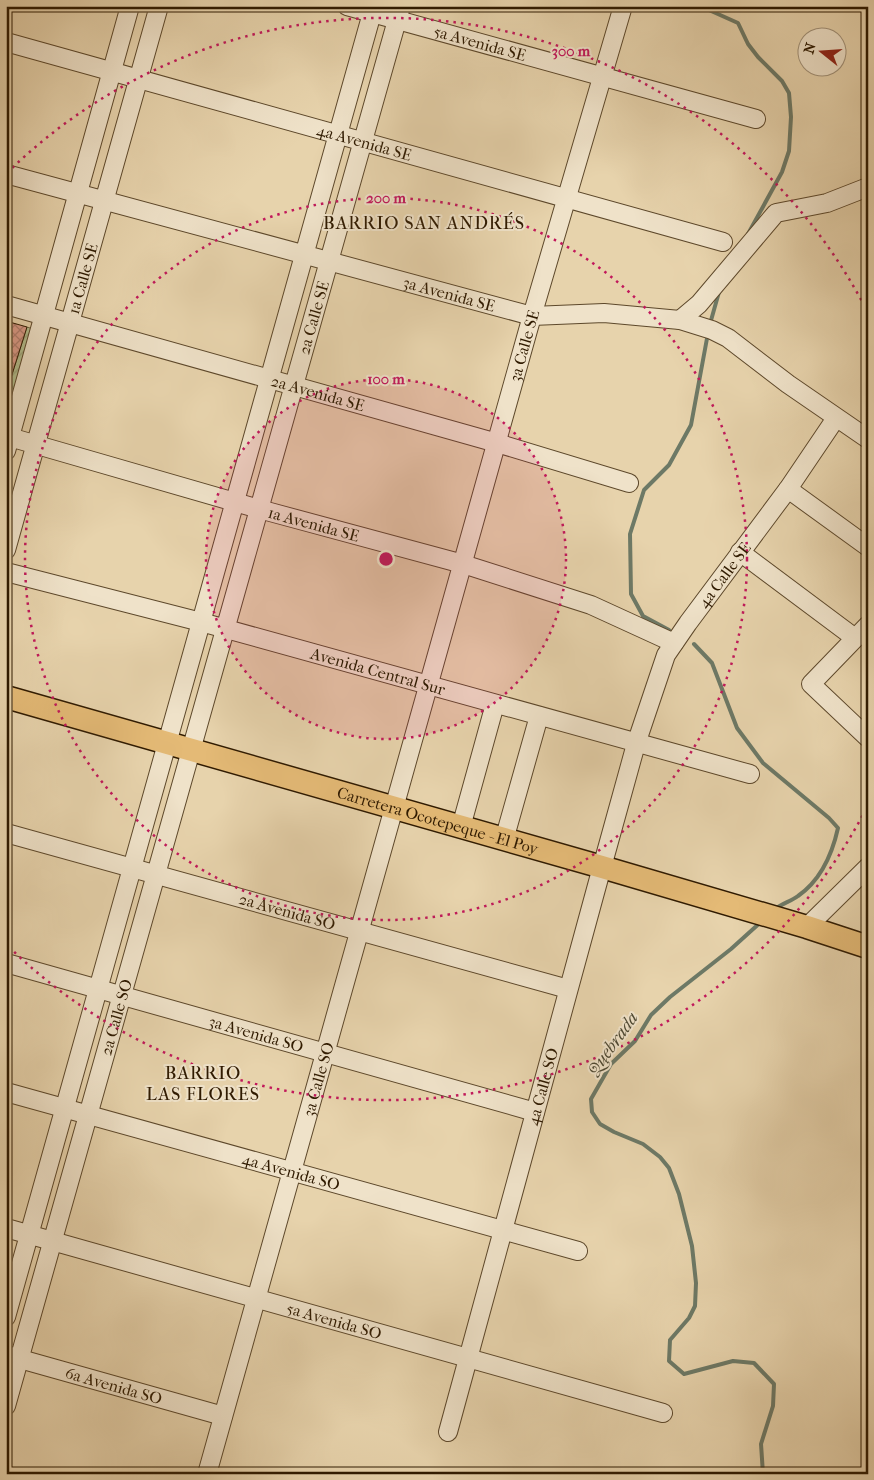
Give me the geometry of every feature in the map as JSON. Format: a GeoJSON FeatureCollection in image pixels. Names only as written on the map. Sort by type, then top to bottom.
{"type":"FeatureCollection","features":[{"type":"Feature","properties":{"kind":"main road","name":"Carretera Ocotepeque - El Poy"},"geometry":{"type":"LineString","coordinates":[[6,697],[797,924],[868,948]]}},
{"type":"Feature","properties":{"kind":"street","name":"1a Calle SE"},"geometry":{"type":"LineString","coordinates":[[8,442],[130,6]]}},
{"type":"Feature","properties":{"kind":"street","name":"1a Calle SE"},"geometry":{"type":"LineString","coordinates":[[6,550],[159,6]]}},
{"type":"Feature","properties":{"kind":"street","name":"5a Avenida SE"},"geometry":{"type":"LineString","coordinates":[[347,6],[399,13],[602,77],[756,119]]}},
{"type":"Feature","properties":{"kind":"street","name":"3a Calle SE"},"geometry":{"type":"LineString","coordinates":[[428,686],[532,316],[623,6]]}},
{"type":"Feature","properties":{"kind":"street","name":"2a Calle SE"},"geometry":{"type":"LineString","coordinates":[[201,622],[373,10]]}},
{"type":"Feature","properties":{"kind":"street","name":"2a Calle SE"},"geometry":{"type":"LineString","coordinates":[[225,629],[399,13]]}},
{"type":"Feature","properties":{"kind":"street","name":"4a Avenida SE"},"geometry":{"type":"LineString","coordinates":[[6,42],[722,242]]}},
{"type":"Feature","properties":{"kind":"street","name":"3a Avenida SE"},"geometry":{"type":"LineString","coordinates":[[6,174],[532,316],[604,313],[680,320],[698,325],[728,338],[788,384],[868,438]]}},
{"type":"Feature","properties":{"kind":"street"},"geometry":{"type":"LineString","coordinates":[[680,320],[699,304],[776,213],[827,203],[868,187]]}},
{"type":"Feature","properties":{"kind":"street","name":"2a Avenida SE"},"geometry":{"type":"LineString","coordinates":[[6,305],[497,443],[629,483]]}},
{"type":"Feature","properties":{"kind":"street","name":"4a Calle SE"},"geometry":{"type":"LineString","coordinates":[[636,744],[666,655],[788,489],[836,418]]}},
{"type":"Feature","properties":{"kind":"street","name":"1a Avenida SE"},"geometry":{"type":"LineString","coordinates":[[8,442],[36,445],[260,509],[463,564],[591,604],[674,644]]}},
{"type":"Feature","properties":{"kind":"street"},"geometry":{"type":"LineString","coordinates":[[788,489],[868,547]]}},
{"type":"Feature","properties":{"kind":"street"},"geometry":{"type":"LineString","coordinates":[[740,552],[855,638]]}},
{"type":"Feature","properties":{"kind":"street","name":"Avenida Central Sur"},"geometry":{"type":"LineString","coordinates":[[6,572],[201,622],[636,744],[750,774]]}},
{"type":"Feature","properties":{"kind":"street","name":"2a Calle SO"},"geometry":{"type":"LineString","coordinates":[[6,1317],[201,622]]}},
{"type":"Feature","properties":{"kind":"street"},"geometry":{"type":"LineString","coordinates":[[868,625],[811,684],[868,738]]}},
{"type":"Feature","properties":{"kind":"street","name":"2a Calle SO"},"geometry":{"type":"LineString","coordinates":[[6,1406],[13,1356],[53,1241],[225,629]]}},
{"type":"Feature","properties":{"kind":"street","name":"3a Calle SO"},"geometry":{"type":"LineString","coordinates":[[207,1474],[428,686]]}},
{"type":"Feature","properties":{"kind":"street"},"geometry":{"type":"LineString","coordinates":[[461,827],[495,704]]}},
{"type":"Feature","properties":{"kind":"street"},"geometry":{"type":"LineString","coordinates":[[504,840],[539,716]]}},
{"type":"Feature","properties":{"kind":"street","name":"4a Calle SO"},"geometry":{"type":"LineString","coordinates":[[448,1432],[636,744]]}},
{"type":"Feature","properties":{"kind":"street","name":"2a Avenida SO"},"geometry":{"type":"LineString","coordinates":[[6,833],[568,989]]}},
{"type":"Feature","properties":{"kind":"street"},"geometry":{"type":"LineString","coordinates":[[797,924],[868,867]]}},
{"type":"Feature","properties":{"kind":"street","name":"3a Avenida SO"},"geometry":{"type":"LineString","coordinates":[[6,963],[535,1112]]}},
{"type":"Feature","properties":{"kind":"street","name":"4a Avenida SO"},"geometry":{"type":"LineString","coordinates":[[6,1092],[578,1251]]}},
{"type":"Feature","properties":{"kind":"street","name":"5a Avenida SO"},"geometry":{"type":"LineString","coordinates":[[6,1228],[663,1413]]}},
{"type":"Feature","properties":{"kind":"street","name":"6a Avenida SO"},"geometry":{"type":"LineString","coordinates":[[13,1356],[223,1416]]}},
{"type":"Feature","properties":{"kind":"green space"},"geometry":{"type":"Polygon","coordinates":[[[27,327],[33,329],[6,423],[6,394],[27,327]]]}},
{"type":"Feature","properties":{"kind":"building"},"geometry":{"type":"Polygon","coordinates":[[[6,321],[27,327],[8,387],[6,387],[6,321]]]}},
{"type":"Feature","properties":{"kind":"waterway"},"geometry":{"type":"LineString","coordinates":[[700,6],[738,23],[748,44],[782,81],[789,93],[791,117],[789,151],[782,172],[748,234]]}},
{"type":"Feature","properties":{"kind":"waterway"},"geometry":{"type":"LineString","coordinates":[[710,324],[719,292]]}},
{"type":"Feature","properties":{"kind":"waterway"},"geometry":{"type":"LineString","coordinates":[[669,630],[643,616],[631,594],[630,534],[644,490],[669,465],[691,425],[708,333]]}},
{"type":"Feature","properties":{"kind":"waterway","name":"Quebrada"},"geometry":{"type":"LineString","coordinates":[[694,644],[712,663],[737,728],[763,763],[829,818],[838,828],[829,857],[819,875],[806,890],[774,910]]}},
{"type":"Feature","properties":{"kind":"waterway","name":"Quebrada"},"geometry":{"type":"LineString","coordinates":[[762,921],[651,1015],[635,1041],[611,1064],[591,1099],[592,1112],[600,1124],[643,1144],[660,1157],[669,1168],[679,1194],[692,1246],[696,1283],[695,1306],[689,1318],[670,1340],[669,1361],[684,1374],[733,1361],[754,1363],[774,1384],[773,1406],[761,1444],[763,1474]]}},
{"type":"Feature","properties":{"kind":"district","name":"BARRIO SAN ANDRÉS"},"geometry":{"type":"Point","coordinates":[424,223]}},
{"type":"Feature","properties":{"kind":"district","name":"BARRIO LAS FLORES"},"geometry":{"type":"Point","coordinates":[203,1083]}}]}
